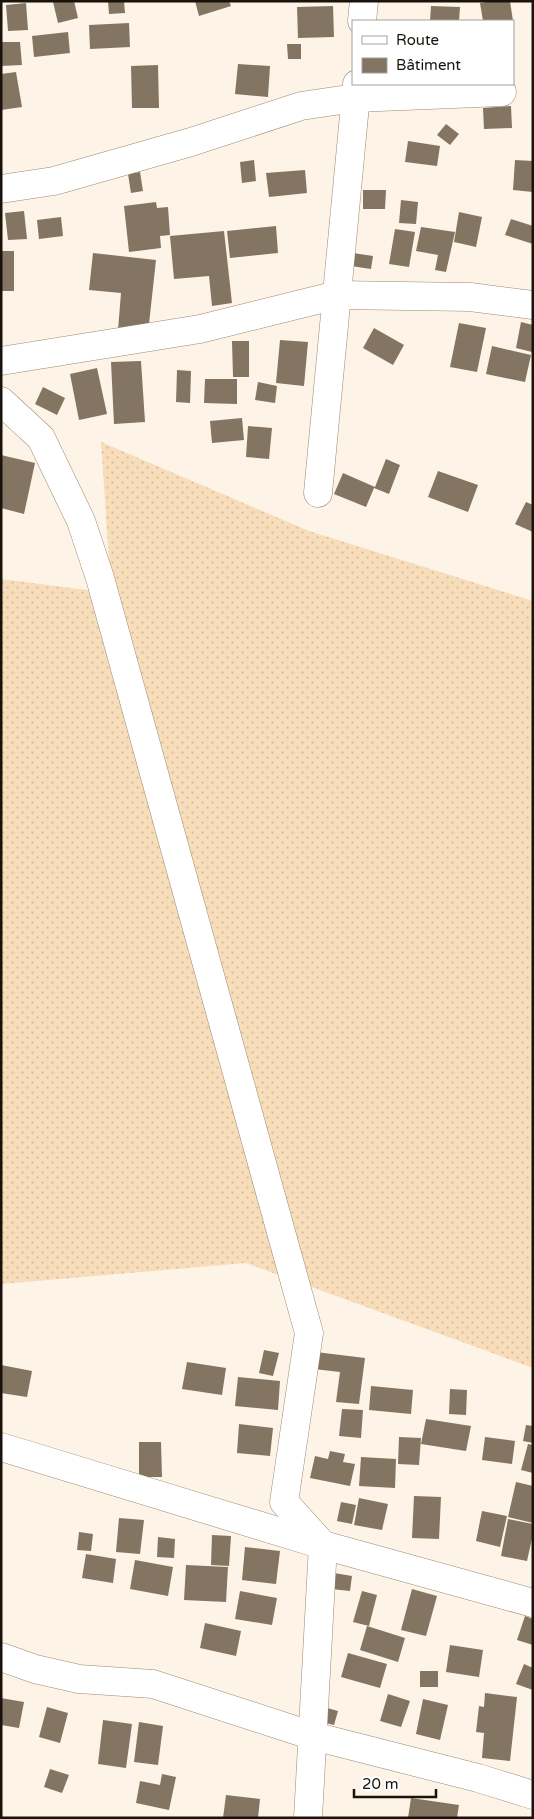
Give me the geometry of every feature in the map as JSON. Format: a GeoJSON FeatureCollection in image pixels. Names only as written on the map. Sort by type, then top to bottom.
{"type":"FeatureCollection","features":[{"type":"Feature","properties":{"kind":"street"},"geometry":{"type":"LineString","coordinates":[[362,20],[364,1]]}},
{"type":"Feature","properties":{"kind":"street"},"geometry":{"type":"LineString","coordinates":[[1,189],[54,181],[191,142],[302,106],[356,91],[502,92]]}},
{"type":"Feature","properties":{"kind":"street"},"geometry":{"type":"LineString","coordinates":[[318,493],[356,91]]}},
{"type":"Feature","properties":{"kind":"street"},"geometry":{"type":"LineString","coordinates":[[1,362],[200,329],[337,295],[470,297],[533,305]]}},
{"type":"Feature","properties":{"kind":"street"},"geometry":{"type":"LineString","coordinates":[[1,400],[41,438],[81,521],[103,587],[309,1332],[284,1502],[323,1545],[308,1818]]}},
{"type":"Feature","properties":{"kind":"street"},"geometry":{"type":"LineString","coordinates":[[1,1447],[323,1545],[533,1603]]}},
{"type":"Feature","properties":{"kind":"street"},"geometry":{"type":"LineString","coordinates":[[1,1657],[35,1669],[79,1679],[153,1684],[313,1736],[478,1778],[533,1795]]}},
{"type":"Feature","properties":{"kind":"shaded area"},"geometry":{"type":"Polygon","coordinates":[[[101,442],[309,531],[533,601],[533,1368],[246,1263],[1,1284],[1,579],[95,591],[111,589],[101,442]]]}},
{"type":"Feature","properties":{"kind":"building"},"geometry":{"type":"Polygon","coordinates":[[[74,1],[78,18],[58,23],[53,2],[74,1]]]}},
{"type":"Feature","properties":{"kind":"building"},"geometry":{"type":"Polygon","coordinates":[[[108,1],[124,1],[125,13],[109,14],[108,1]]]}},
{"type":"Feature","properties":{"kind":"building"},"geometry":{"type":"Polygon","coordinates":[[[195,1],[229,1],[231,6],[199,16],[195,1]]]}},
{"type":"Feature","properties":{"kind":"building"},"geometry":{"type":"Polygon","coordinates":[[[510,1],[513,20],[483,20],[480,3],[510,1]]]}},
{"type":"Feature","properties":{"kind":"building"},"geometry":{"type":"Polygon","coordinates":[[[26,3],[28,30],[8,31],[6,5],[26,3]]]}},
{"type":"Feature","properties":{"kind":"building"},"geometry":{"type":"Polygon","coordinates":[[[333,6],[334,37],[298,38],[297,7],[333,6]]]}},
{"type":"Feature","properties":{"kind":"building"},"geometry":{"type":"Polygon","coordinates":[[[431,6],[460,7],[459,20],[430,20],[431,6]]]}},
{"type":"Feature","properties":{"kind":"building"},"geometry":{"type":"Polygon","coordinates":[[[129,23],[130,47],[90,49],[89,25],[129,23]]]}},
{"type":"Feature","properties":{"kind":"building"},"geometry":{"type":"Polygon","coordinates":[[[68,32],[70,53],[34,57],[32,36],[68,32]]]}},
{"type":"Feature","properties":{"kind":"building"},"geometry":{"type":"Polygon","coordinates":[[[1,42],[20,42],[22,65],[1,66],[1,42]]]}},
{"type":"Feature","properties":{"kind":"building"},"geometry":{"type":"Polygon","coordinates":[[[287,44],[301,44],[301,59],[288,59],[287,44]]]}},
{"type":"Feature","properties":{"kind":"building"},"geometry":{"type":"Polygon","coordinates":[[[238,64],[270,66],[268,97],[235,94],[238,64]]]}},
{"type":"Feature","properties":{"kind":"building"},"geometry":{"type":"Polygon","coordinates":[[[158,65],[159,108],[132,108],[131,66],[158,65]]]}},
{"type":"Feature","properties":{"kind":"building"},"geometry":{"type":"Polygon","coordinates":[[[16,72],[22,107],[1,110],[1,74],[16,72]]]}},
{"type":"Feature","properties":{"kind":"building"},"geometry":{"type":"Polygon","coordinates":[[[511,106],[512,128],[484,129],[483,108],[511,106]]]}},
{"type":"Feature","properties":{"kind":"building"},"geometry":{"type":"Polygon","coordinates":[[[446,124],[459,134],[450,145],[437,135],[446,124]]]}},
{"type":"Feature","properties":{"kind":"building"},"geometry":{"type":"Polygon","coordinates":[[[408,141],[440,146],[437,166],[405,162],[408,141]]]}},
{"type":"Feature","properties":{"kind":"building"},"geometry":{"type":"Polygon","coordinates":[[[254,160],[256,181],[242,183],[240,162],[254,160]]]}},
{"type":"Feature","properties":{"kind":"building"},"geometry":{"type":"Polygon","coordinates":[[[515,160],[533,161],[533,192],[513,190],[515,160]]]}},
{"type":"Feature","properties":{"kind":"building"},"geometry":{"type":"Polygon","coordinates":[[[305,170],[307,193],[269,197],[266,173],[305,170]]]}},
{"type":"Feature","properties":{"kind":"building"},"geometry":{"type":"Polygon","coordinates":[[[140,172],[143,191],[131,193],[128,174],[140,172]]]}},
{"type":"Feature","properties":{"kind":"building"},"geometry":{"type":"Polygon","coordinates":[[[363,190],[386,190],[385,209],[363,209],[363,190]]]}},
{"type":"Feature","properties":{"kind":"building"},"geometry":{"type":"Polygon","coordinates":[[[401,200],[418,202],[416,224],[399,223],[401,200]]]}},
{"type":"Feature","properties":{"kind":"building"},"geometry":{"type":"Polygon","coordinates":[[[156,202],[157,208],[168,207],[170,235],[160,236],[161,248],[129,252],[124,206],[156,202]]]}},
{"type":"Feature","properties":{"kind":"building"},"geometry":{"type":"Polygon","coordinates":[[[24,211],[27,239],[8,240],[5,213],[24,211]]]}},
{"type":"Feature","properties":{"kind":"building"},"geometry":{"type":"Polygon","coordinates":[[[459,212],[482,217],[476,247],[454,242],[459,212]]]}},
{"type":"Feature","properties":{"kind":"building"},"geometry":{"type":"Polygon","coordinates":[[[61,217],[63,236],[39,239],[37,220],[61,217]]]}},
{"type":"Feature","properties":{"kind":"building"},"geometry":{"type":"Polygon","coordinates":[[[511,219],[533,226],[533,244],[505,235],[511,219]]]}},
{"type":"Feature","properties":{"kind":"building"},"geometry":{"type":"Polygon","coordinates":[[[276,226],[278,253],[230,258],[227,231],[276,226]]]}},
{"type":"Feature","properties":{"kind":"building"},"geometry":{"type":"Polygon","coordinates":[[[421,227],[455,232],[446,272],[435,270],[438,255],[416,251],[421,227]]]}},
{"type":"Feature","properties":{"kind":"building"},"geometry":{"type":"Polygon","coordinates":[[[395,229],[415,232],[409,267],[389,264],[395,229]]]}},
{"type":"Feature","properties":{"kind":"building"},"geometry":{"type":"Polygon","coordinates":[[[224,231],[232,303],[212,306],[209,276],[174,279],[170,236],[224,231]]]}},
{"type":"Feature","properties":{"kind":"building"},"geometry":{"type":"Polygon","coordinates":[[[1,251],[14,251],[14,291],[1,291],[1,251]]]}},
{"type":"Feature","properties":{"kind":"building"},"geometry":{"type":"Polygon","coordinates":[[[93,253],[156,260],[148,333],[118,330],[121,293],[89,290],[93,253]]]}},
{"type":"Feature","properties":{"kind":"building"},"geometry":{"type":"Polygon","coordinates":[[[353,253],[373,256],[371,269],[351,266],[353,253]]]}},
{"type":"Feature","properties":{"kind":"building"},"geometry":{"type":"Polygon","coordinates":[[[521,322],[533,325],[532,352],[516,348],[521,322]]]}},
{"type":"Feature","properties":{"kind":"building"},"geometry":{"type":"Polygon","coordinates":[[[459,323],[486,328],[477,372],[450,367],[459,323]]]}},
{"type":"Feature","properties":{"kind":"building"},"geometry":{"type":"Polygon","coordinates":[[[374,328],[404,345],[393,365],[363,348],[374,328]]]}},
{"type":"Feature","properties":{"kind":"building"},"geometry":{"type":"Polygon","coordinates":[[[280,340],[308,342],[304,386],[276,383],[280,340]]]}},
{"type":"Feature","properties":{"kind":"building"},"geometry":{"type":"Polygon","coordinates":[[[232,341],[249,341],[249,377],[233,377],[232,341]]]}},
{"type":"Feature","properties":{"kind":"building"},"geometry":{"type":"Polygon","coordinates":[[[492,346],[531,355],[525,382],[486,374],[492,346]]]}},
{"type":"Feature","properties":{"kind":"building"},"geometry":{"type":"Polygon","coordinates":[[[141,361],[145,422],[114,424],[111,362],[141,361]]]}},
{"type":"Feature","properties":{"kind":"building"},"geometry":{"type":"Polygon","coordinates":[[[97,368],[107,414],[79,420],[70,374],[97,368]]]}},
{"type":"Feature","properties":{"kind":"building"},"geometry":{"type":"Polygon","coordinates":[[[177,370],[191,371],[190,403],[176,402],[177,370]]]}},
{"type":"Feature","properties":{"kind":"building"},"geometry":{"type":"Polygon","coordinates":[[[205,379],[237,379],[237,404],[204,403],[205,379]]]}},
{"type":"Feature","properties":{"kind":"building"},"geometry":{"type":"Polygon","coordinates":[[[258,382],[277,386],[275,403],[255,400],[258,382]]]}},
{"type":"Feature","properties":{"kind":"building"},"geometry":{"type":"Polygon","coordinates":[[[43,387],[65,398],[57,415],[35,404],[43,387]]]}},
{"type":"Feature","properties":{"kind":"building"},"geometry":{"type":"Polygon","coordinates":[[[242,418],[244,440],[212,443],[210,421],[242,418]]]}},
{"type":"Feature","properties":{"kind":"building"},"geometry":{"type":"Polygon","coordinates":[[[248,426],[272,428],[269,459],[246,457],[248,426]]]}},
{"type":"Feature","properties":{"kind":"building"},"geometry":{"type":"Polygon","coordinates":[[[1,455],[35,463],[24,514],[1,508],[1,455]]]}},
{"type":"Feature","properties":{"kind":"building"},"geometry":{"type":"Polygon","coordinates":[[[386,459],[400,465],[389,494],[374,488],[366,507],[334,494],[343,473],[375,487],[386,459]]]}},
{"type":"Feature","properties":{"kind":"building"},"geometry":{"type":"Polygon","coordinates":[[[438,471],[478,485],[468,512],[428,497],[438,471]]]}},
{"type":"Feature","properties":{"kind":"building"},"geometry":{"type":"Polygon","coordinates":[[[526,502],[533,505],[533,532],[515,524],[526,502]]]}},
{"type":"Feature","properties":{"kind":"building"},"geometry":{"type":"Polygon","coordinates":[[[264,1350],[279,1353],[273,1376],[259,1373],[264,1350]]]}},
{"type":"Feature","properties":{"kind":"building"},"geometry":{"type":"Polygon","coordinates":[[[316,1352],[365,1358],[359,1404],[336,1402],[340,1372],[314,1369],[316,1352]]]}},
{"type":"Feature","properties":{"kind":"building"},"geometry":{"type":"Polygon","coordinates":[[[187,1362],[226,1368],[222,1395],[182,1389],[187,1362]]]}},
{"type":"Feature","properties":{"kind":"building"},"geometry":{"type":"Polygon","coordinates":[[[1,1365],[32,1371],[27,1397],[1,1393],[1,1365]]]}},
{"type":"Feature","properties":{"kind":"building"},"geometry":{"type":"Polygon","coordinates":[[[238,1377],[280,1381],[278,1410],[235,1406],[238,1377]]]}},
{"type":"Feature","properties":{"kind":"building"},"geometry":{"type":"Polygon","coordinates":[[[371,1386],[413,1390],[411,1414],[369,1410],[371,1386]]]}},
{"type":"Feature","properties":{"kind":"building"},"geometry":{"type":"Polygon","coordinates":[[[450,1389],[467,1390],[466,1415],[449,1414],[450,1389]]]}},
{"type":"Feature","properties":{"kind":"building"},"geometry":{"type":"Polygon","coordinates":[[[342,1409],[363,1410],[361,1438],[339,1436],[342,1409]]]}},
{"type":"Feature","properties":{"kind":"building"},"geometry":{"type":"Polygon","coordinates":[[[426,1419],[471,1426],[466,1451],[421,1444],[426,1419]]]}},
{"type":"Feature","properties":{"kind":"building"},"geometry":{"type":"Polygon","coordinates":[[[239,1424],[273,1428],[270,1456],[237,1453],[239,1424]]]}},
{"type":"Feature","properties":{"kind":"building"},"geometry":{"type":"Polygon","coordinates":[[[526,1425],[533,1426],[533,1443],[523,1441],[526,1425]]]}},
{"type":"Feature","properties":{"kind":"building"},"geometry":{"type":"Polygon","coordinates":[[[399,1437],[421,1438],[419,1465],[398,1464],[399,1437]]]}},
{"type":"Feature","properties":{"kind":"building"},"geometry":{"type":"Polygon","coordinates":[[[485,1437],[515,1441],[512,1464],[482,1460],[485,1437]]]}},
{"type":"Feature","properties":{"kind":"building"},"geometry":{"type":"Polygon","coordinates":[[[139,1442],[161,1442],[162,1477],[139,1477],[139,1442]]]}},
{"type":"Feature","properties":{"kind":"building"},"geometry":{"type":"Polygon","coordinates":[[[528,1444],[533,1445],[533,1473],[521,1470],[528,1444]]]}},
{"type":"Feature","properties":{"kind":"building"},"geometry":{"type":"Polygon","coordinates":[[[330,1451],[345,1454],[343,1462],[355,1464],[350,1486],[310,1478],[315,1456],[328,1459],[330,1451]]]}},
{"type":"Feature","properties":{"kind":"building"},"geometry":{"type":"Polygon","coordinates":[[[361,1457],[396,1459],[395,1488],[359,1486],[361,1457]]]}},
{"type":"Feature","properties":{"kind":"building"},"geometry":{"type":"Polygon","coordinates":[[[516,1482],[533,1486],[533,1523],[508,1517],[516,1482]]]}},
{"type":"Feature","properties":{"kind":"building"},"geometry":{"type":"Polygon","coordinates":[[[414,1496],[441,1497],[439,1539],[412,1538],[414,1496]]]}},
{"type":"Feature","properties":{"kind":"building"},"geometry":{"type":"Polygon","coordinates":[[[359,1498],[388,1504],[382,1530],[354,1525],[359,1498]]]}},
{"type":"Feature","properties":{"kind":"building"},"geometry":{"type":"Polygon","coordinates":[[[341,1502],[356,1505],[352,1524],[337,1521],[341,1502]]]}},
{"type":"Feature","properties":{"kind":"building"},"geometry":{"type":"Polygon","coordinates":[[[482,1511],[507,1516],[500,1547],[476,1541],[482,1511]]]}},
{"type":"Feature","properties":{"kind":"building"},"geometry":{"type":"Polygon","coordinates":[[[119,1518],[144,1520],[140,1554],[116,1552],[119,1518]]]}},
{"type":"Feature","properties":{"kind":"building"},"geometry":{"type":"Polygon","coordinates":[[[508,1519],[533,1524],[533,1534],[527,1561],[501,1556],[508,1519]]]}},
{"type":"Feature","properties":{"kind":"building"},"geometry":{"type":"Polygon","coordinates":[[[79,1532],[93,1534],[91,1551],[77,1550],[79,1532]]]}},
{"type":"Feature","properties":{"kind":"building"},"geometry":{"type":"Polygon","coordinates":[[[212,1535],[231,1536],[229,1566],[211,1565],[212,1535]]]}},
{"type":"Feature","properties":{"kind":"building"},"geometry":{"type":"Polygon","coordinates":[[[158,1537],[175,1539],[174,1558],[157,1557],[158,1537]]]}},
{"type":"Feature","properties":{"kind":"building"},"geometry":{"type":"Polygon","coordinates":[[[245,1547],[280,1551],[276,1584],[242,1580],[245,1547]]]}},
{"type":"Feature","properties":{"kind":"building"},"geometry":{"type":"Polygon","coordinates":[[[86,1554],[116,1559],[113,1583],[82,1578],[86,1554]]]}},
{"type":"Feature","properties":{"kind":"building"},"geometry":{"type":"Polygon","coordinates":[[[135,1560],[173,1567],[168,1596],[130,1589],[135,1560]]]}},
{"type":"Feature","properties":{"kind":"building"},"geometry":{"type":"Polygon","coordinates":[[[186,1565],[228,1567],[226,1602],[184,1600],[186,1565]]]}},
{"type":"Feature","properties":{"kind":"building"},"geometry":{"type":"Polygon","coordinates":[[[334,1573],[352,1576],[350,1591],[331,1589],[334,1573]]]}},
{"type":"Feature","properties":{"kind":"building"},"geometry":{"type":"Polygon","coordinates":[[[412,1589],[437,1596],[426,1636],[401,1630],[412,1589]]]}},
{"type":"Feature","properties":{"kind":"building"},"geometry":{"type":"Polygon","coordinates":[[[240,1591],[277,1598],[272,1625],[235,1619],[240,1591]]]}},
{"type":"Feature","properties":{"kind":"building"},"geometry":{"type":"Polygon","coordinates":[[[362,1591],[377,1595],[369,1626],[353,1622],[362,1591]]]}},
{"type":"Feature","properties":{"kind":"building"},"geometry":{"type":"Polygon","coordinates":[[[525,1616],[533,1619],[533,1645],[517,1640],[525,1616]]]}},
{"type":"Feature","properties":{"kind":"building"},"geometry":{"type":"Polygon","coordinates":[[[205,1623],[241,1631],[236,1656],[200,1648],[205,1623]]]}},
{"type":"Feature","properties":{"kind":"building"},"geometry":{"type":"Polygon","coordinates":[[[367,1626],[405,1638],[398,1662],[360,1650],[367,1626]]]}},
{"type":"Feature","properties":{"kind":"building"},"geometry":{"type":"Polygon","coordinates":[[[450,1645],[483,1650],[479,1677],[446,1672],[450,1645]]]}},
{"type":"Feature","properties":{"kind":"building"},"geometry":{"type":"Polygon","coordinates":[[[348,1653],[387,1664],[380,1688],[341,1677],[348,1653]]]}},
{"type":"Feature","properties":{"kind":"building"},"geometry":{"type":"Polygon","coordinates":[[[524,1664],[533,1668],[533,1690],[516,1684],[524,1664]]]}},
{"type":"Feature","properties":{"kind":"building"},"geometry":{"type":"Polygon","coordinates":[[[420,1671],[438,1671],[438,1687],[420,1687],[420,1671]]]}},
{"type":"Feature","properties":{"kind":"building"},"geometry":{"type":"Polygon","coordinates":[[[485,1693],[517,1697],[510,1761],[482,1758],[484,1733],[476,1732],[479,1706],[484,1707],[485,1693]]]}},
{"type":"Feature","properties":{"kind":"building"},"geometry":{"type":"Polygon","coordinates":[[[388,1694],[410,1701],[401,1727],[380,1721],[388,1694]]]}},
{"type":"Feature","properties":{"kind":"building"},"geometry":{"type":"Polygon","coordinates":[[[1,1698],[24,1702],[19,1728],[1,1725],[1,1698]]]}},
{"type":"Feature","properties":{"kind":"building"},"geometry":{"type":"Polygon","coordinates":[[[423,1699],[448,1705],[440,1740],[416,1734],[423,1699]]]}},
{"type":"Feature","properties":{"kind":"building"},"geometry":{"type":"Polygon","coordinates":[[[320,1706],[338,1711],[334,1725],[317,1721],[320,1706]]]}},
{"type":"Feature","properties":{"kind":"building"},"geometry":{"type":"Polygon","coordinates":[[[47,1707],[68,1713],[60,1743],[39,1737],[47,1707]]]}},
{"type":"Feature","properties":{"kind":"building"},"geometry":{"type":"Polygon","coordinates":[[[103,1720],[132,1724],[126,1768],[98,1764],[103,1720]]]}},
{"type":"Feature","properties":{"kind":"building"},"geometry":{"type":"Polygon","coordinates":[[[139,1722],[163,1726],[158,1765],[134,1762],[139,1722]]]}},
{"type":"Feature","properties":{"kind":"building"},"geometry":{"type":"Polygon","coordinates":[[[50,1769],[69,1775],[62,1793],[44,1787],[50,1769]]]}},
{"type":"Feature","properties":{"kind":"building"},"geometry":{"type":"Polygon","coordinates":[[[162,1774],[176,1777],[169,1810],[136,1803],[140,1781],[160,1785],[162,1774]]]}},
{"type":"Feature","properties":{"kind":"building"},"geometry":{"type":"Polygon","coordinates":[[[226,1795],[260,1799],[258,1818],[223,1818],[226,1795]]]}},
{"type":"Feature","properties":{"kind":"building"},"geometry":{"type":"Polygon","coordinates":[[[411,1798],[459,1805],[457,1818],[408,1818],[411,1798]]]}}]}
